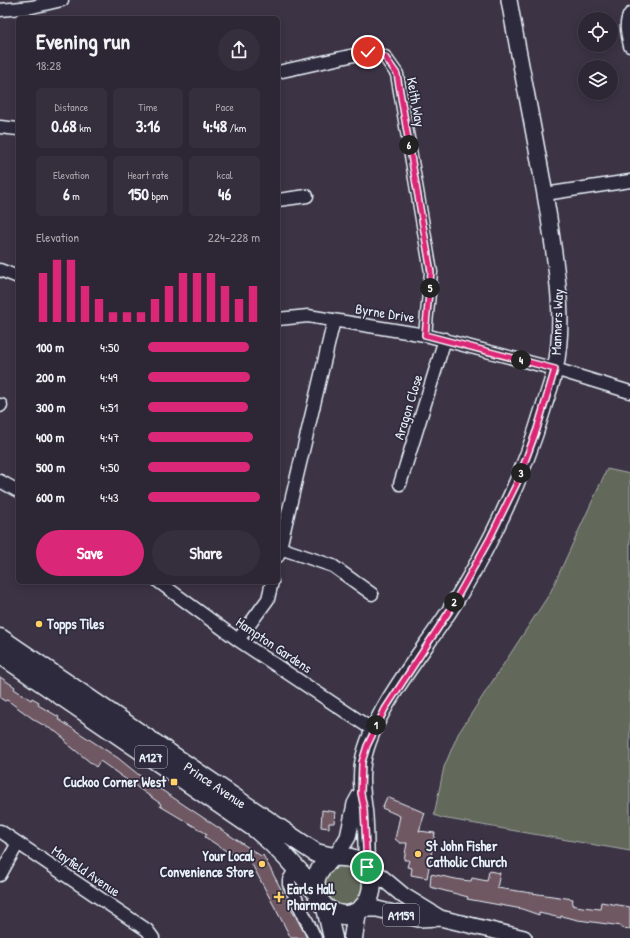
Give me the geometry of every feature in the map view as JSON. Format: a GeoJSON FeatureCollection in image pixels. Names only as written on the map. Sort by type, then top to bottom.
{"type":"FeatureCollection","features":[{"type":"Feature","properties":{"kind":"highway","name":"Prince Avenue"},"geometry":{"type":"LineString","coordinates":[[0,638],[316,853],[334,856]]}},
{"type":"Feature","properties":{"kind":"highway","name":"Prince Avenue"},"geometry":{"type":"LineString","coordinates":[[0,654],[256,829],[272,842],[316,892]]}},
{"type":"Feature","properties":{"kind":"highway"},"geometry":{"type":"LineString","coordinates":[[333,938],[326,908],[316,892],[316,877],[319,871],[334,856],[351,858],[368,869],[372,887],[368,902],[360,911],[353,938]]}},
{"type":"Feature","properties":{"kind":"highway"},"geometry":{"type":"LineString","coordinates":[[326,908],[342,914],[360,911]]}},
{"type":"Feature","properties":{"kind":"main road","name":"Manners Way"},"geometry":{"type":"LineString","coordinates":[[368,869],[364,808],[361,793],[362,762],[373,730],[398,687],[450,610],[489,540],[517,483],[537,429],[555,369],[560,324],[559,282],[545,194],[509,0]]}},
{"type":"Feature","properties":{"kind":"main road","name":"Manners Way"},"geometry":{"type":"LineString","coordinates":[[334,856],[348,837],[355,804],[361,793]]}},
{"type":"Feature","properties":{"kind":"main road","name":"A1159"},"geometry":{"type":"LineString","coordinates":[[368,869],[380,876],[404,896],[440,918]]}},
{"type":"Feature","properties":{"kind":"main road","name":"A1159"},"geometry":{"type":"LineString","coordinates":[[360,911],[382,910],[419,919],[440,918],[524,938]]}},
{"type":"Feature","properties":{"kind":"street"},"geometry":{"type":"LineString","coordinates":[[0,10],[32,7],[62,0]]}},
{"type":"Feature","properties":{"kind":"street"},"geometry":{"type":"LineString","coordinates":[[630,14],[626,21],[630,46]]}},
{"type":"Feature","properties":{"kind":"street","name":"Keith Way"},"geometry":{"type":"LineString","coordinates":[[280,72],[368,52],[385,57],[397,74],[431,272],[425,335]]}},
{"type":"Feature","properties":{"kind":"street"},"geometry":{"type":"LineString","coordinates":[[0,127],[16,129]]}},
{"type":"Feature","properties":{"kind":"street"},"geometry":{"type":"LineString","coordinates":[[545,194],[630,181]]}},
{"type":"Feature","properties":{"kind":"street"},"geometry":{"type":"LineString","coordinates":[[280,200],[307,196]]}},
{"type":"Feature","properties":{"kind":"street"},"geometry":{"type":"LineString","coordinates":[[0,270],[16,276]]}},
{"type":"Feature","properties":{"kind":"street","name":"Byrne Drive"},"geometry":{"type":"LineString","coordinates":[[280,319],[308,316],[445,339],[555,369],[630,392]]}},
{"type":"Feature","properties":{"kind":"street"},"geometry":{"type":"LineString","coordinates":[[280,548],[334,320]]}},
{"type":"Feature","properties":{"kind":"street","name":"Aragon Close"},"geometry":{"type":"LineString","coordinates":[[400,484],[445,339]]}},
{"type":"Feature","properties":{"kind":"street"},"geometry":{"type":"LineString","coordinates":[[0,481],[16,490]]}},
{"type":"Feature","properties":{"kind":"street"},"geometry":{"type":"LineString","coordinates":[[280,552],[333,566],[372,594]]}},
{"type":"Feature","properties":{"kind":"street","name":"Hampton Gardens"},"geometry":{"type":"LineString","coordinates":[[162,584],[238,640],[373,730]]}},
{"type":"Feature","properties":{"kind":"street"},"geometry":{"type":"LineString","coordinates":[[238,640],[268,599],[272,584]]}},
{"type":"Feature","properties":{"kind":"street","name":"Mayfield Avenue"},"geometry":{"type":"LineString","coordinates":[[0,831],[147,930],[154,938]]}},
{"type":"Feature","properties":{"kind":"street"},"geometry":{"type":"LineString","coordinates":[[0,875],[18,843]]}},
{"type":"Feature","properties":{"kind":"street"},"geometry":{"type":"LineString","coordinates":[[296,868],[289,880],[289,884],[315,938]]}},
{"type":"Feature","properties":{"kind":"green space"},"geometry":{"type":"Polygon","coordinates":[[[607,469],[630,474],[630,851],[442,818],[434,815],[444,767],[458,734],[550,593],[607,469]]]}},
{"type":"Feature","properties":{"kind":"green space"},"geometry":{"type":"Polygon","coordinates":[[[344,866],[358,872],[364,886],[358,900],[344,906],[330,900],[324,886],[330,872],[344,866]]]}},
{"type":"Feature","properties":{"kind":"building"},"geometry":{"type":"Polygon","coordinates":[[[0,677],[15,687],[14,689],[31,700],[32,698],[39,702],[38,705],[59,717],[58,719],[118,758],[139,775],[261,856],[263,855],[307,938],[291,938],[247,855],[243,862],[205,837],[207,834],[160,806],[161,804],[100,761],[96,767],[65,742],[66,740],[56,732],[36,721],[7,700],[5,701],[0,698],[0,677]]]}},
{"type":"Feature","properties":{"kind":"building"},"geometry":{"type":"Polygon","coordinates":[[[387,797],[425,813],[419,831],[435,833],[427,878],[411,875],[412,868],[407,867],[409,860],[404,860],[407,843],[400,843],[395,839],[400,816],[382,808],[387,797]]]}},
{"type":"Feature","properties":{"kind":"building"},"geometry":{"type":"Polygon","coordinates":[[[322,810],[335,812],[334,823],[329,823],[329,828],[321,827],[322,810]]]}},
{"type":"Feature","properties":{"kind":"building"},"geometry":{"type":"Polygon","coordinates":[[[489,871],[500,873],[497,888],[573,899],[572,905],[582,907],[600,909],[601,902],[630,907],[630,929],[621,928],[622,926],[561,916],[561,918],[539,913],[539,915],[522,909],[467,899],[468,897],[430,887],[431,874],[461,880],[471,881],[472,878],[487,881],[489,871]]]}},
{"type":"Feature","properties":{"kind":"place","name":"Topps Tiles"},"geometry":{"type":"Point","coordinates":[39,624]}},
{"type":"Feature","properties":{"kind":"place","name":"Cuckoo Corner West"},"geometry":{"type":"Point","coordinates":[174,782]}},
{"type":"Feature","properties":{"kind":"place","name":"St John Fisher Catholic Church"},"geometry":{"type":"Point","coordinates":[418,854]}},
{"type":"Feature","properties":{"kind":"place","name":"Your Local Convenience Store"},"geometry":{"type":"Point","coordinates":[262,864]}},
{"type":"Feature","properties":{"kind":"place","name":"Earls Hall Pharmacy"},"geometry":{"type":"Point","coordinates":[279,897]}},
{"type":"Feature","properties":{"kind":"route"},"geometry":{"type":"LineString","coordinates":[[367,867],[364,808],[361,793],[362,762],[373,730],[398,687],[450,610],[472,573],[489,540],[517,483],[537,429],[555,369],[425,335],[431,272],[397,74],[385,57],[368,52]]}}]}
